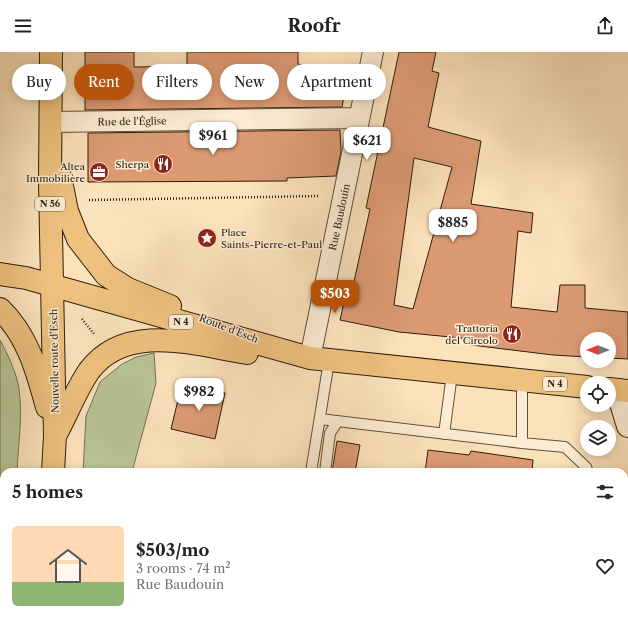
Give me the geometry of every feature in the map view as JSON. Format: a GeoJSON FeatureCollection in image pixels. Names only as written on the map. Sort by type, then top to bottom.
{"type":"FeatureCollection","features":[{"type":"Feature","properties":{"kind":"main road","name":"N 56"},"geometry":{"type":"LineString","coordinates":[[51,52],[50,122],[52,286]]}},
{"type":"Feature","properties":{"kind":"main road","name":"Route d'Esch"},"geometry":{"type":"LineString","coordinates":[[50,122],[67,211],[78,239],[106,276],[128,289],[149,298],[319,360]]}},
{"type":"Feature","properties":{"kind":"main road","name":"Route d'Esch"},"geometry":{"type":"LineString","coordinates":[[0,274],[26,278],[319,360],[580,386]]}},
{"type":"Feature","properties":{"kind":"main road","name":"Nouvelle route d'Esch"},"geometry":{"type":"LineString","coordinates":[[52,286],[55,436]]}},
{"type":"Feature","properties":{"kind":"main road","name":"N 56"},"geometry":{"type":"LineString","coordinates":[[0,309],[9,318],[23,338],[33,360],[55,436],[53,468]]}},
{"type":"Feature","properties":{"kind":"main road","name":"N 4"},"geometry":{"type":"LineString","coordinates":[[55,436],[90,371],[108,352],[126,344],[158,339],[265,356],[319,360]]}},
{"type":"Feature","properties":{"kind":"main road"},"geometry":{"type":"LineString","coordinates":[[618,390],[628,426]]}},
{"type":"Feature","properties":{"kind":"main road"},"geometry":{"type":"LineString","coordinates":[[48,468],[55,436]]}},
{"type":"Feature","properties":{"kind":"street","name":"Rue Baudouin"},"geometry":{"type":"LineString","coordinates":[[319,360],[344,195],[373,52]]}},
{"type":"Feature","properties":{"kind":"street","name":"Rue de l'Église"},"geometry":{"type":"LineString","coordinates":[[50,122],[359,118]]}},
{"type":"Feature","properties":{"kind":"lane"},"geometry":{"type":"LineString","coordinates":[[312,468],[320,419],[319,360]]}},
{"type":"Feature","properties":{"kind":"lane"},"geometry":{"type":"LineString","coordinates":[[444,434],[452,374]]}},
{"type":"Feature","properties":{"kind":"lane"},"geometry":{"type":"LineString","coordinates":[[522,381],[522,443]]}},
{"type":"Feature","properties":{"kind":"lane"},"geometry":{"type":"LineString","coordinates":[[320,419],[565,447],[586,468]]}},
{"type":"Feature","properties":{"kind":"lane"},"geometry":{"type":"LineString","coordinates":[[326,468],[330,433],[338,421]]}},
{"type":"Feature","properties":{"kind":"path"},"geometry":{"type":"LineString","coordinates":[[83,200],[344,195]]}},
{"type":"Feature","properties":{"kind":"green space"},"geometry":{"type":"Polygon","coordinates":[[[0,340],[9,357],[16,376],[21,410],[17,468],[0,468],[0,340]]]}},
{"type":"Feature","properties":{"kind":"green space"},"geometry":{"type":"Polygon","coordinates":[[[154,353],[156,383],[133,468],[83,468],[86,416],[100,382],[122,364],[136,357],[154,353]]]}},
{"type":"Feature","properties":{"kind":"building"},"geometry":{"type":"Polygon","coordinates":[[[85,52],[134,52],[134,64],[85,64],[85,52]]]}},
{"type":"Feature","properties":{"kind":"building"},"geometry":{"type":"Polygon","coordinates":[[[187,52],[298,52],[298,64],[287,64],[287,100],[343,100],[342,107],[85,110],[85,100],[134,100],[134,67],[142,67],[142,100],[212,100],[212,64],[187,64],[187,52]]]}},
{"type":"Feature","properties":{"kind":"building"},"geometry":{"type":"Polygon","coordinates":[[[399,52],[436,52],[432,71],[439,73],[428,127],[481,141],[471,204],[533,213],[531,233],[518,231],[511,307],[557,312],[560,285],[585,285],[585,308],[628,312],[628,359],[616,358],[616,332],[580,332],[580,357],[553,355],[471,345],[471,339],[399,332],[340,320],[346,293],[351,295],[370,209],[366,208],[399,52]],[[414,158],[394,305],[413,309],[452,167],[414,158]]]}},
{"type":"Feature","properties":{"kind":"building"},"geometry":{"type":"Polygon","coordinates":[[[340,130],[341,152],[336,176],[287,178],[287,181],[88,182],[88,133],[340,130]]]}},
{"type":"Feature","properties":{"kind":"building"},"geometry":{"type":"Polygon","coordinates":[[[184,385],[225,393],[215,439],[171,429],[179,396],[182,397],[184,385]]]}},
{"type":"Feature","properties":{"kind":"building"},"geometry":{"type":"Polygon","coordinates":[[[337,441],[360,445],[356,468],[333,468],[337,441]]]}},
{"type":"Feature","properties":{"kind":"building"},"geometry":{"type":"Polygon","coordinates":[[[428,450],[469,455],[471,451],[533,460],[532,468],[426,468],[428,450]]]}},
{"type":"Feature","properties":{"kind":"place","name":"Sherpa"},"geometry":{"type":"Point","coordinates":[163,164]}},
{"type":"Feature","properties":{"kind":"place","name":"Altea Immobilière"},"geometry":{"type":"Point","coordinates":[99,172]}},
{"type":"Feature","properties":{"kind":"place","name":"Place Saints-Pierre-et-Paul"},"geometry":{"type":"Point","coordinates":[207,238]}},
{"type":"Feature","properties":{"kind":"place","name":"Trattoria del Circolo"},"geometry":{"type":"Point","coordinates":[512,334]}}]}
